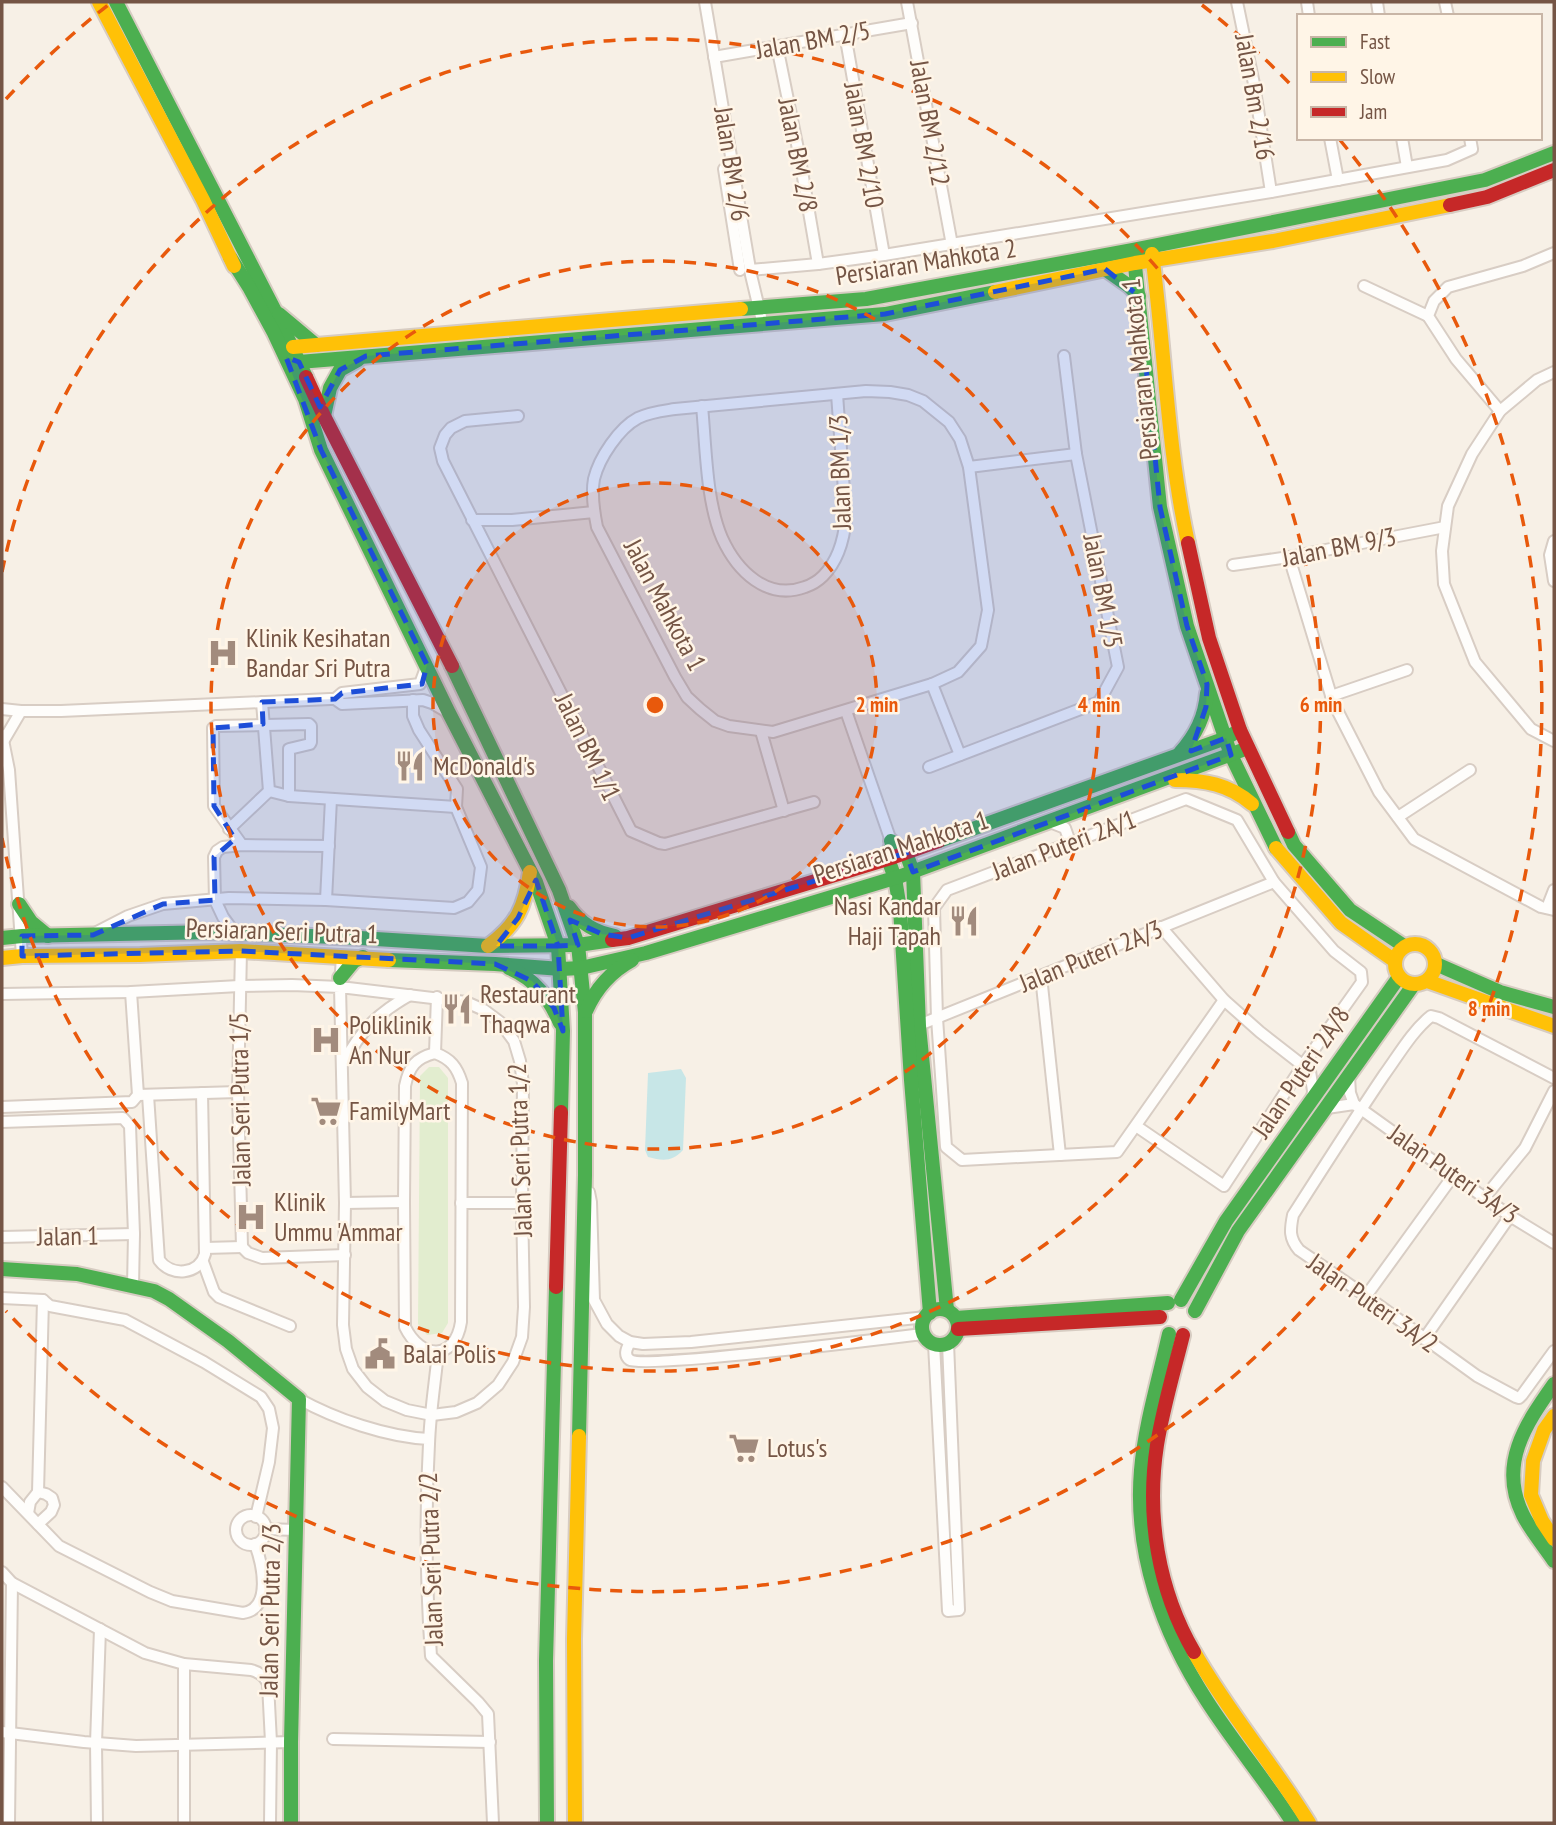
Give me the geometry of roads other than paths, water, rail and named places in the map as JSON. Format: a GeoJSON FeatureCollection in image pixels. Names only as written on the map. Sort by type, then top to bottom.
{"type":"FeatureCollection","features":[{"type":"Feature","properties":{"kind":"main road"},"geometry":{"type":"LineString","coordinates":[[99,2],[203,200],[313,428]]}},
{"type":"Feature","properties":{"kind":"main road"},"geometry":{"type":"LineString","coordinates":[[119,8],[275,311],[293,355],[466,693],[559,890],[578,945],[585,1012],[585,1175],[574,1626],[575,1823]]}},
{"type":"Feature","properties":{"kind":"main road","name":"Persiaran Mahkota 2"},"geometry":{"type":"LineString","coordinates":[[293,355],[366,356],[884,314],[1105,269],[1134,257],[1150,246],[1485,180],[1554,153]]}},
{"type":"Feature","properties":{"kind":"main road","name":"Persiaran Mahkota 2"},"geometry":{"type":"LineString","coordinates":[[293,355],[316,345],[866,299],[1134,257],[1154,261],[1273,241],[1487,197],[1554,170]]}},
{"type":"Feature","properties":{"kind":"main road","name":"Persiaran Mahkota 1"},"geometry":{"type":"LineString","coordinates":[[1150,246],[1154,261],[1163,370],[1179,503],[1209,638],[1240,730],[1294,845],[1350,910],[1404,946],[1416,943],[1428,947],[1433,952],[1436,964],[1500,992],[1554,1007]]}},
{"type":"Feature","properties":{"kind":"main road"},"geometry":{"type":"LineString","coordinates":[[230,257],[293,355],[321,450],[449,713],[536,882],[558,946],[563,1031],[546,1661],[547,1823]]}},
{"type":"Feature","properties":{"kind":"main road","name":"Persiaran Mahkota 1"},"geometry":{"type":"LineString","coordinates":[[1134,257],[1160,507],[1187,626],[1231,755],[1275,846],[1341,923],[1395,961]]}},
{"type":"Feature","properties":{"kind":"main road"},"geometry":{"type":"LineString","coordinates":[[1157,290],[1165,273],[1179,257]]}},
{"type":"Feature","properties":{"kind":"main road"},"geometry":{"type":"LineString","coordinates":[[1105,269],[1139,296]]}},
{"type":"Feature","properties":{"kind":"main road"},"geometry":{"type":"LineString","coordinates":[[275,311],[316,345]]}},
{"type":"Feature","properties":{"kind":"main road"},"geometry":{"type":"LineString","coordinates":[[324,416],[330,388],[341,370],[366,356]]}},
{"type":"Feature","properties":{"kind":"main road"},"geometry":{"type":"LineString","coordinates":[[1176,756],[1190,742],[1200,724],[1206,707],[1207,684]]}},
{"type":"Feature","properties":{"kind":"main road","name":"Persiaran Mahkota 1"},"geometry":{"type":"LineString","coordinates":[[558,946],[628,938],[888,859],[1226,738],[1240,730]]}},
{"type":"Feature","properties":{"kind":"main road","name":"Persiaran Mahkota 1"},"geometry":{"type":"LineString","coordinates":[[561,969],[581,968],[646,953],[895,878],[1248,748]]}},
{"type":"Feature","properties":{"kind":"main road"},"geometry":{"type":"LineString","coordinates":[[1161,781],[1213,781],[1243,795],[1258,810]]}},
{"type":"Feature","properties":{"kind":"main road"},"geometry":{"type":"LineString","coordinates":[[928,1315],[913,1027],[913,872],[906,853],[891,841],[888,859],[900,904],[913,1027],[954,1319],[957,1335],[935,1340],[923,1322],[928,1315],[941,1309],[954,1319],[1160,1317]]}},
{"type":"Feature","properties":{"kind":"main road"},"geometry":{"type":"LineString","coordinates":[[914,895],[923,881],[963,853]]}},
{"type":"Feature","properties":{"kind":"main road"},"geometry":{"type":"LineString","coordinates":[[488,946],[509,930],[518,918],[525,903],[530,870]]}},
{"type":"Feature","properties":{"kind":"main road"},"geometry":{"type":"LineString","coordinates":[[559,890],[580,921],[591,929],[602,934],[628,938]]}},
{"type":"Feature","properties":{"kind":"main road"},"geometry":{"type":"LineString","coordinates":[[855,890],[886,892],[900,904]]}},
{"type":"Feature","properties":{"kind":"main road"},"geometry":{"type":"LineString","coordinates":[[19,904],[31,922],[48,936]]}},
{"type":"Feature","properties":{"kind":"main road"},"geometry":{"type":"LineString","coordinates":[[214,932],[228,939],[241,951]]}},
{"type":"Feature","properties":{"kind":"main road","name":"Persiaran Seri Putra 1"},"geometry":{"type":"LineString","coordinates":[[2,938],[234,932],[488,946],[558,946]]}},
{"type":"Feature","properties":{"kind":"main road"},"geometry":{"type":"LineString","coordinates":[[342,956],[360,938]]}},
{"type":"Feature","properties":{"kind":"main road"},"geometry":{"type":"LineString","coordinates":[[1404,946],[1395,961],[1395,968],[1399,977],[1408,983],[1420,982],[1554,1026]]}},
{"type":"Feature","properties":{"kind":"main road","name":"Persiaran Seri Putra 1"},"geometry":{"type":"LineString","coordinates":[[2,958],[221,950],[561,969]]}},
{"type":"Feature","properties":{"kind":"main road"},"geometry":{"type":"LineString","coordinates":[[585,1012],[602,982],[646,953]]}},
{"type":"Feature","properties":{"kind":"main road"},"geometry":{"type":"LineString","coordinates":[[323,955],[334,965],[340,983]]}},
{"type":"Feature","properties":{"kind":"main road"},"geometry":{"type":"LineString","coordinates":[[340,983],[345,971],[354,961],[363,957]]}},
{"type":"Feature","properties":{"kind":"main road"},"geometry":{"type":"LineString","coordinates":[[495,964],[516,971],[532,982],[554,1008],[563,1031]]}},
{"type":"Feature","properties":{"kind":"main road"},"geometry":{"type":"LineString","coordinates":[[1293,1823],[1224,1728],[1200,1690],[1164,1621],[1144,1551],[1140,1514],[1141,1471],[1147,1433],[1187,1326],[1238,1231],[1420,982],[1435,971],[1436,964]]}},
{"type":"Feature","properties":{"kind":"main road"},"geometry":{"type":"LineString","coordinates":[[1187,1326],[1162,1327],[1161,1312],[1174,1301],[1226,1221],[1399,977]]}},
{"type":"Feature","properties":{"kind":"main road"},"geometry":{"type":"LineString","coordinates":[[2,1269],[77,1274],[154,1291],[228,1341],[299,1399]]}},
{"type":"Feature","properties":{"kind":"main road"},"geometry":{"type":"LineString","coordinates":[[954,1319],[1174,1301],[1191,1306],[1160,1429],[1155,1460],[1153,1528],[1162,1578],[1173,1611],[1190,1647],[1226,1705],[1309,1823]]}},
{"type":"Feature","properties":{"kind":"main road"},"geometry":{"type":"LineString","coordinates":[[1554,1384],[1520,1437],[1512,1474],[1521,1512],[1554,1561]]}},
{"type":"Feature","properties":{"kind":"main road","name":"Jalan Seri Putra 2/3"},"geometry":{"type":"LineString","coordinates":[[291,1823],[299,1399]]}},
{"type":"Feature","properties":{"kind":"main road"},"geometry":{"type":"LineString","coordinates":[[1554,1416],[1544,1430],[1533,1461],[1531,1495],[1542,1521],[1554,1539]]}},
{"type":"Feature","properties":{"kind":"street","name":"Jalan BM 2/6"},"geometry":{"type":"LineString","coordinates":[[705,2],[745,270],[760,308],[762,325]]}},
{"type":"Feature","properties":{"kind":"street","name":"Jalan BM 2/12"},"geometry":{"type":"LineString","coordinates":[[907,2],[952,245]]}},
{"type":"Feature","properties":{"kind":"street","name":"Jalan Bm 2/16"},"geometry":{"type":"LineString","coordinates":[[1237,2],[1254,84],[1271,192]]}},
{"type":"Feature","properties":{"kind":"street","name":"Jalan BM 2/5"},"geometry":{"type":"LineString","coordinates":[[714,57],[912,23]]}},
{"type":"Feature","properties":{"kind":"street","name":"Jalan BM 2/10"},"geometry":{"type":"LineString","coordinates":[[845,34],[884,255]]}},
{"type":"Feature","properties":{"kind":"street","name":"Jalan BM 2/8"},"geometry":{"type":"LineString","coordinates":[[777,46],[818,264]]}},
{"type":"Feature","properties":{"kind":"street"},"geometry":{"type":"LineString","coordinates":[[1330,140],[1338,180]]}},
{"type":"Feature","properties":{"kind":"street"},"geometry":{"type":"LineString","coordinates":[[1402,140],[1407,167]]}},
{"type":"Feature","properties":{"kind":"street"},"geometry":{"type":"LineString","coordinates":[[724,169],[745,270],[818,264],[952,245],[1271,192],[1447,160],[1471,144]]}},
{"type":"Feature","properties":{"kind":"street"},"geometry":{"type":"LineString","coordinates":[[1428,317],[1434,301],[1448,287],[1523,266],[1554,253]]}},
{"type":"Feature","properties":{"kind":"street"},"geometry":{"type":"LineString","coordinates":[[1364,286],[1428,317],[1456,359],[1500,411]]}},
{"type":"Feature","properties":{"kind":"street","name":"Jalan BM 1/5"},"geometry":{"type":"LineString","coordinates":[[929,767],[1099,702],[1118,667],[1076,454],[1064,356]]}},
{"type":"Feature","properties":{"kind":"street"},"geometry":{"type":"LineString","coordinates":[[1554,372],[1537,380],[1500,411],[1472,454],[1448,506],[1442,551],[1444,584],[1475,662],[1531,729],[1554,741]]}},
{"type":"Feature","properties":{"kind":"street","name":"Jalan Mahkota 1"},"geometry":{"type":"LineString","coordinates":[[866,391],[908,395],[923,401],[949,422],[960,439],[969,467],[988,610],[981,646],[958,672],[932,684],[773,732],[729,726],[715,721],[700,709],[687,697],[675,677],[597,527],[594,478],[621,431],[636,419],[653,412],[837,394],[866,391]]}},
{"type":"Feature","properties":{"kind":"street","name":"Jalan BM 1/3"},"geometry":{"type":"LineString","coordinates":[[702,406],[713,509],[723,539],[733,557],[757,582],[766,588],[787,591],[811,585],[822,577],[839,552],[844,534],[846,518],[837,394]]}},
{"type":"Feature","properties":{"kind":"street","name":"Jalan BM 1/1"},"geometry":{"type":"LineString","coordinates":[[518,416],[465,421],[451,428],[441,443],[441,455],[631,831],[665,844],[814,802]]}},
{"type":"Feature","properties":{"kind":"street"},"geometry":{"type":"LineString","coordinates":[[969,467],[1076,454]]}},
{"type":"Feature","properties":{"kind":"street"},"geometry":{"type":"LineString","coordinates":[[472,520],[512,520],[594,512]]}},
{"type":"Feature","properties":{"kind":"street","name":"Jalan BM 9/3"},"geometry":{"type":"LineString","coordinates":[[1233,565],[1445,527]]}},
{"type":"Feature","properties":{"kind":"street"},"geometry":{"type":"LineString","coordinates":[[1554,541],[1550,555],[1554,581]]}},
{"type":"Feature","properties":{"kind":"street"},"geometry":{"type":"LineString","coordinates":[[1289,557],[1331,696],[1379,792],[1414,839],[1541,906],[1551,909],[1554,890]]}},
{"type":"Feature","properties":{"kind":"street"},"geometry":{"type":"LineString","coordinates":[[334,699],[342,693],[420,684],[427,665]]}},
{"type":"Feature","properties":{"kind":"street"},"geometry":{"type":"LineString","coordinates":[[1331,696],[1408,670]]}},
{"type":"Feature","properties":{"kind":"street"},"geometry":{"type":"LineString","coordinates":[[932,684],[960,755]]}},
{"type":"Feature","properties":{"kind":"street"},"geometry":{"type":"LineString","coordinates":[[2,709],[21,711],[180,707],[334,699],[342,704],[423,700],[449,713]]}},
{"type":"Feature","properties":{"kind":"street"},"geometry":{"type":"LineString","coordinates":[[93,935],[128,916],[163,904],[229,898],[454,908],[468,902],[478,890],[481,867],[456,807],[457,789],[419,730],[413,716],[413,700]]}},
{"type":"Feature","properties":{"kind":"street"},"geometry":{"type":"LineString","coordinates":[[262,702],[269,791]]}},
{"type":"Feature","properties":{"kind":"street"},"geometry":{"type":"LineString","coordinates":[[21,711],[3,737],[9,770],[22,956]]}},
{"type":"Feature","properties":{"kind":"street"},"geometry":{"type":"LineString","coordinates":[[846,711],[891,841]]}},
{"type":"Feature","properties":{"kind":"street"},"geometry":{"type":"LineString","coordinates":[[242,845],[214,806],[213,728],[309,724],[310,744],[289,749],[289,796]]}},
{"type":"Feature","properties":{"kind":"street"},"geometry":{"type":"LineString","coordinates":[[761,731],[784,811]]}},
{"type":"Feature","properties":{"kind":"street"},"geometry":{"type":"LineString","coordinates":[[1398,817],[1470,770]]}},
{"type":"Feature","properties":{"kind":"street"},"geometry":{"type":"LineString","coordinates":[[269,791],[289,796],[456,807]]}},
{"type":"Feature","properties":{"kind":"street"},"geometry":{"type":"LineString","coordinates":[[229,829],[269,791]]}},
{"type":"Feature","properties":{"kind":"street"},"geometry":{"type":"LineString","coordinates":[[326,901],[331,799]]}},
{"type":"Feature","properties":{"kind":"street","name":"Jalan Puteri 2A/1"},"geometry":{"type":"LineString","coordinates":[[1136,1126],[1117,1153],[962,1160],[946,1147],[937,1018],[934,908],[947,890],[1186,799],[1237,820],[1274,882]]}},
{"type":"Feature","properties":{"kind":"street"},"geometry":{"type":"LineString","coordinates":[[1065,828],[1083,810]]}},
{"type":"Feature","properties":{"kind":"street"},"geometry":{"type":"LineString","coordinates":[[1050,822],[1065,828],[1070,842]]}},
{"type":"Feature","properties":{"kind":"street"},"geometry":{"type":"LineString","coordinates":[[234,932],[215,900],[214,857],[217,850],[223,846],[242,845],[329,846]]}},
{"type":"Feature","properties":{"kind":"street","name":"Jalan Puteri 2A/3"},"geometry":{"type":"LineString","coordinates":[[913,1027],[1274,882]]}},
{"type":"Feature","properties":{"kind":"street","name":"Jalan Puteri 2A/8"},"geometry":{"type":"LineString","coordinates":[[1136,1126],[1224,1186],[1362,982],[1361,972],[1334,951],[1274,882]]}},
{"type":"Feature","properties":{"kind":"street"},"geometry":{"type":"LineString","coordinates":[[1161,927],[1223,1000],[1306,1068],[1313,1091],[1312,1099]]}},
{"type":"Feature","properties":{"kind":"street"},"geometry":{"type":"LineString","coordinates":[[221,950],[232,957],[241,969]]}},
{"type":"Feature","properties":{"kind":"street","name":"Jalan Seri Putra 1/5"},"geometry":{"type":"LineString","coordinates":[[241,951],[238,1092],[242,1247]]}},
{"type":"Feature","properties":{"kind":"street"},"geometry":{"type":"LineString","coordinates":[[342,956],[340,983],[345,1349],[353,1369],[367,1387],[385,1401],[407,1410],[432,1415]]}},
{"type":"Feature","properties":{"kind":"street"},"geometry":{"type":"LineString","coordinates":[[1041,976],[1060,1155]]}},
{"type":"Feature","properties":{"kind":"street","name":"Jalan Seri Putra 1/2"},"geometry":{"type":"LineString","coordinates":[[2,994],[131,992],[340,983],[466,1002],[484,1010],[500,1023],[514,1041],[523,1084],[522,1337],[513,1362],[498,1385],[477,1403],[456,1412],[432,1415]]}},
{"type":"Feature","properties":{"kind":"street"},"geometry":{"type":"LineString","coordinates":[[131,992],[159,1260],[170,1270],[189,1271],[203,1262]]}},
{"type":"Feature","properties":{"kind":"street"},"geometry":{"type":"LineString","coordinates":[[342,1064],[355,1041],[370,1023],[390,1006],[411,995]]}},
{"type":"Feature","properties":{"kind":"street"},"geometry":{"type":"LineString","coordinates":[[435,1053],[437,997]]}},
{"type":"Feature","properties":{"kind":"street"},"geometry":{"type":"LineString","coordinates":[[1136,1126],[1223,1000]]}},
{"type":"Feature","properties":{"kind":"street","name":"Jalan Puteri 3A/2"},"geometry":{"type":"LineString","coordinates":[[1554,1077],[1431,1016],[1357,1106],[1293,1215],[1291,1227],[1292,1241],[1298,1250],[1476,1376],[1516,1397],[1522,1395],[1554,1351]]}},
{"type":"Feature","properties":{"kind":"street"},"geometry":{"type":"LineString","coordinates":[[435,1053],[453,1064],[462,1083],[461,1322],[454,1342],[438,1352],[422,1348],[410,1338],[405,1327],[404,1202],[405,1086],[408,1073],[415,1063],[435,1053]]}},
{"type":"Feature","properties":{"kind":"street"},"geometry":{"type":"LineString","coordinates":[[1306,1068],[1324,1068],[1338,1062]]}},
{"type":"Feature","properties":{"kind":"street"},"geometry":{"type":"LineString","coordinates":[[1327,1108],[1357,1106],[1350,1093],[1349,1077]]}},
{"type":"Feature","properties":{"kind":"street"},"geometry":{"type":"LineString","coordinates":[[1485,1197],[1525,1147],[1554,1091]]}},
{"type":"Feature","properties":{"kind":"street"},"geometry":{"type":"LineString","coordinates":[[2,1107],[132,1102],[143,1095],[238,1092]]}},
{"type":"Feature","properties":{"kind":"street"},"geometry":{"type":"LineString","coordinates":[[202,1093],[203,1262],[214,1292],[219,1297],[290,1326]]}},
{"type":"Feature","properties":{"kind":"street","name":"Jalan Puteri 3A/3"},"geometry":{"type":"LineString","coordinates":[[1357,1106],[1510,1216],[1554,1243]]}},
{"type":"Feature","properties":{"kind":"street"},"geometry":{"type":"LineString","coordinates":[[2,1122],[123,1118],[130,1126],[134,1234],[132,1286]]}},
{"type":"Feature","properties":{"kind":"street"},"geometry":{"type":"LineString","coordinates":[[585,1175],[591,1202],[594,1300],[607,1324],[630,1342],[643,1345],[691,1342],[928,1315]]}},
{"type":"Feature","properties":{"kind":"street"},"geometry":{"type":"LineString","coordinates":[[1366,1296],[1453,1176]]}},
{"type":"Feature","properties":{"kind":"street"},"geometry":{"type":"LineString","coordinates":[[345,1203],[404,1202]]}},
{"type":"Feature","properties":{"kind":"street"},"geometry":{"type":"LineString","coordinates":[[461,1203],[522,1203]]}},
{"type":"Feature","properties":{"kind":"street"},"geometry":{"type":"LineString","coordinates":[[1424,1339],[1510,1216]]}},
{"type":"Feature","properties":{"kind":"street","name":"Jalan 1"},"geometry":{"type":"LineString","coordinates":[[2,1237],[134,1234]]}},
{"type":"Feature","properties":{"kind":"street"},"geometry":{"type":"LineString","coordinates":[[205,1248],[242,1247],[248,1253],[262,1258],[345,1255]]}},
{"type":"Feature","properties":{"kind":"street"},"geometry":{"type":"LineString","coordinates":[[2,1298],[43,1300],[58,1308],[125,1320],[204,1362],[261,1397],[270,1409],[273,1428],[269,1462],[256,1517]]}},
{"type":"Feature","properties":{"kind":"street"},"geometry":{"type":"LineString","coordinates":[[28,1513],[30,1502],[38,1492],[43,1300]]}},
{"type":"Feature","properties":{"kind":"street"},"geometry":{"type":"LineString","coordinates":[[630,1342],[626,1354],[629,1360],[636,1363],[935,1340]]}},
{"type":"Feature","properties":{"kind":"street"},"geometry":{"type":"LineString","coordinates":[[935,1340],[959,1610],[948,1611],[935,1340]]}},
{"type":"Feature","properties":{"kind":"street","name":"Jalan Seri Putra 2/2"},"geometry":{"type":"LineString","coordinates":[[438,1352],[427,1479],[431,1656],[488,1714],[493,1823]]}},
{"type":"Feature","properties":{"kind":"street"},"geometry":{"type":"LineString","coordinates":[[299,1399],[338,1417],[369,1427],[429,1439]]}},
{"type":"Feature","properties":{"kind":"street"},"geometry":{"type":"LineString","coordinates":[[2,1487],[60,1546],[172,1601],[250,1612],[260,1600],[263,1581],[255,1544]]}},
{"type":"Feature","properties":{"kind":"street"},"geometry":{"type":"LineString","coordinates":[[38,1492],[52,1498],[54,1505],[38,1524]]}},
{"type":"Feature","properties":{"kind":"street"},"geometry":{"type":"LineString","coordinates":[[246,1516],[256,1517],[262,1521],[264,1536],[250,1545],[241,1541],[236,1527],[246,1516]]}},
{"type":"Feature","properties":{"kind":"street"},"geometry":{"type":"LineString","coordinates":[[265,1529],[296,1530]]}},
{"type":"Feature","properties":{"kind":"street"},"geometry":{"type":"LineString","coordinates":[[2,1573],[12,1583],[145,1653],[184,1664],[251,1670],[267,1679],[271,1742],[270,1823]]}},
{"type":"Feature","properties":{"kind":"street"},"geometry":{"type":"LineString","coordinates":[[9,1823],[6,1732],[12,1583]]}},
{"type":"Feature","properties":{"kind":"street"},"geometry":{"type":"LineString","coordinates":[[97,1823],[96,1743],[100,1629]]}},
{"type":"Feature","properties":{"kind":"street"},"geometry":{"type":"LineString","coordinates":[[184,1664],[184,1823]]}},
{"type":"Feature","properties":{"kind":"street"},"geometry":{"type":"LineString","coordinates":[[6,1732],[136,1746],[291,1742]]}},
{"type":"Feature","properties":{"kind":"street"},"geometry":{"type":"LineString","coordinates":[[333,1739],[490,1742]]}},
{"type":"Feature","properties":{"kind":"water"},"geometry":{"type":"Polygon","coordinates":[[[681,1069],[686,1078],[683,1150],[675,1157],[667,1159],[648,1157],[645,1150],[648,1073],[681,1069]]]}},
{"type":"Feature","properties":{"kind":"place","name":"Klinik Kesihatan Bandar Sri Putra"},"geometry":{"type":"Point","coordinates":[223,653]}},
{"type":"Feature","properties":{"kind":"place","name":"McDonald's"},"geometry":{"type":"Point","coordinates":[410,766]}},
{"type":"Feature","properties":{"kind":"place","name":"Nasi Kandar Haji Tapah"},"geometry":{"type":"Point","coordinates":[964,921]}},
{"type":"Feature","properties":{"kind":"place","name":"Restaurant Thaqwa"},"geometry":{"type":"Point","coordinates":[457,1009]}},
{"type":"Feature","properties":{"kind":"place","name":"Poliklinik An Nur"},"geometry":{"type":"Point","coordinates":[326,1040]}},
{"type":"Feature","properties":{"kind":"place","name":"FamilyMart"},"geometry":{"type":"Point","coordinates":[326,1111]}},
{"type":"Feature","properties":{"kind":"place","name":"Klinik Ummu 'Ammar"},"geometry":{"type":"Point","coordinates":[251,1217]}},
{"type":"Feature","properties":{"kind":"place","name":"Balai Polis"},"geometry":{"type":"Point","coordinates":[380,1354]}},
{"type":"Feature","properties":{"kind":"place","name":"Lotus's"},"geometry":{"type":"Point","coordinates":[744,1448]}}]}
